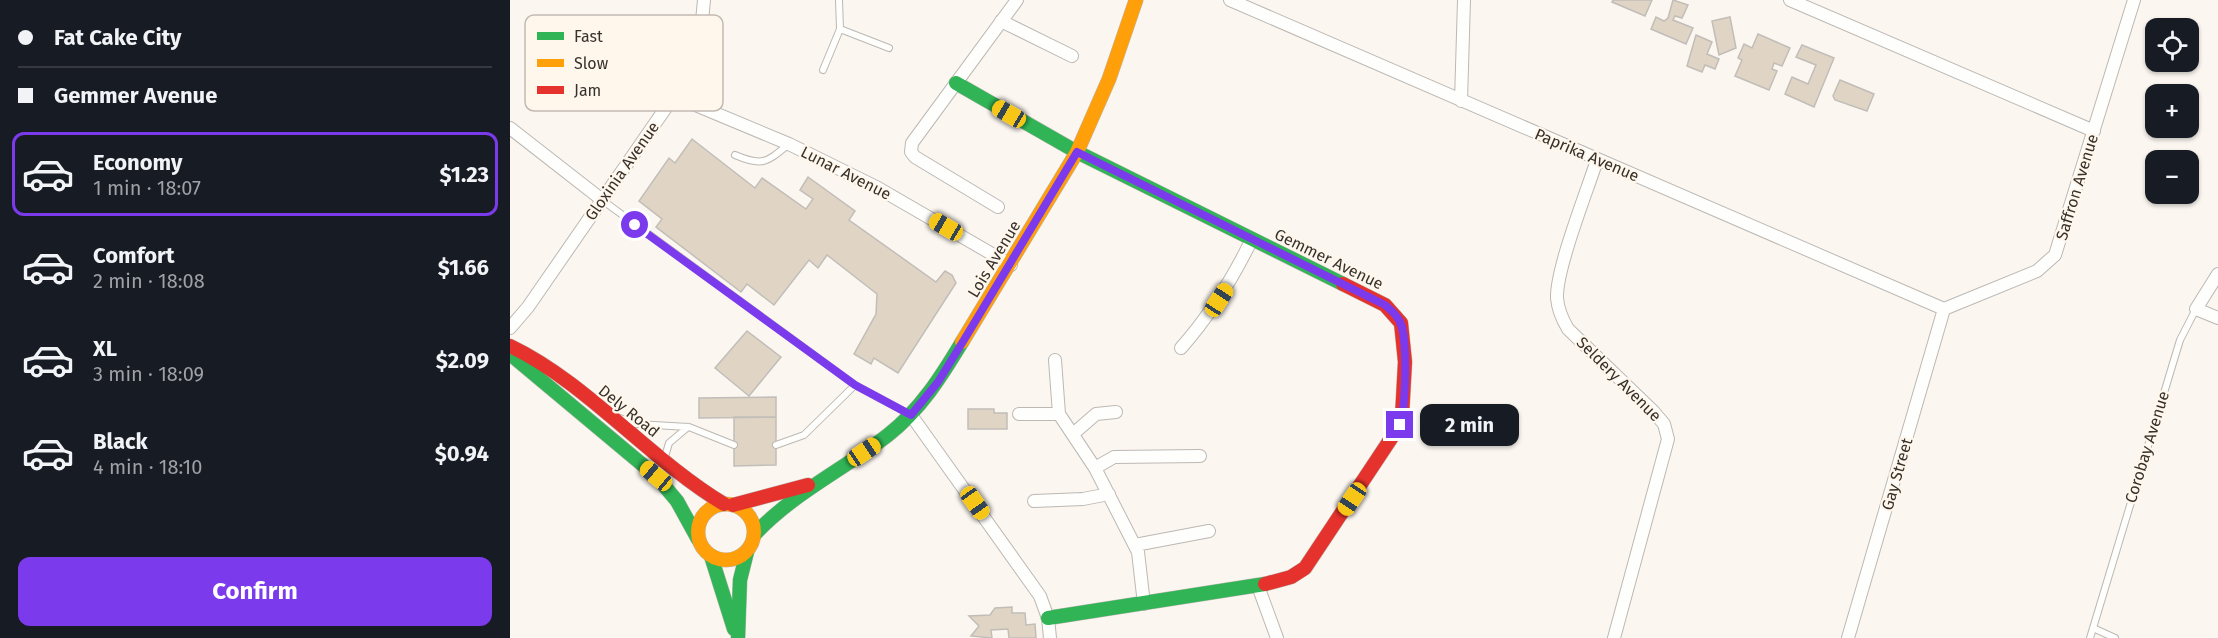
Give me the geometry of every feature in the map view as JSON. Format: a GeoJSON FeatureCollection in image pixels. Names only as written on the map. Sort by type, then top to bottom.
{"type":"FeatureCollection","features":[{"type":"Feature","properties":{"kind":"street","name":"Gloxinia Avenue"},"geometry":{"type":"LineString","coordinates":[[703,15],[704,0]]}},
{"type":"Feature","properties":{"kind":"street"},"geometry":{"type":"LineString","coordinates":[[998,207],[915,157],[911,152],[912,143],[1017,0]]}},
{"type":"Feature","properties":{"kind":"street","name":"Lois Avenue"},"geometry":{"type":"LineString","coordinates":[[754,535],[768,519],[813,484],[887,436],[911,415],[938,382],[1011,265],[1077,152],[1109,79],[1136,0]]}},
{"type":"Feature","properties":{"kind":"street","name":"Paprika Avenue"},"geometry":{"type":"LineString","coordinates":[[1230,0],[1944,309]]}},
{"type":"Feature","properties":{"kind":"street"},"geometry":{"type":"LineString","coordinates":[[1461,101],[1464,0]]}},
{"type":"Feature","properties":{"kind":"street"},"geometry":{"type":"LineString","coordinates":[[1790,0],[2094,131]]}},
{"type":"Feature","properties":{"kind":"street","name":"Saffron Avenue"},"geometry":{"type":"LineString","coordinates":[[1944,309],[2037,271],[2051,261],[2059,249],[2134,0]]}},
{"type":"Feature","properties":{"kind":"street"},"geometry":{"type":"LineString","coordinates":[[1001,21],[1071,56]]}},
{"type":"Feature","properties":{"kind":"street","name":"Gemmer Avenue"},"geometry":{"type":"LineString","coordinates":[[956,83],[1077,152],[1385,305],[1396,315],[1402,327],[1405,400],[1400,425],[1391,442],[1305,568],[1291,577],[1258,586],[1048,618]]}},
{"type":"Feature","properties":{"kind":"street","name":"Gloxinia Avenue"},"geometry":{"type":"LineString","coordinates":[[510,328],[528,307],[664,111]]}},
{"type":"Feature","properties":{"kind":"street","name":"Lunar Avenue"},"geometry":{"type":"LineString","coordinates":[[710,111],[789,144],[878,188],[1011,265]]}},
{"type":"Feature","properties":{"kind":"street"},"geometry":{"type":"LineString","coordinates":[[510,128],[602,199]]}},
{"type":"Feature","properties":{"kind":"street","name":"Seldery Avenue"},"geometry":{"type":"LineString","coordinates":[[1597,160],[1562,270],[1557,297],[1560,314],[1568,328],[1653,411],[1664,424],[1668,439],[1614,638]]}},
{"type":"Feature","properties":{"kind":"street"},"geometry":{"type":"LineString","coordinates":[[1181,348],[1207,319],[1225,291],[1252,239]]}},
{"type":"Feature","properties":{"kind":"street","name":"Corobay Avenue"},"geometry":{"type":"LineString","coordinates":[[2196,309],[2218,274]]}},
{"type":"Feature","properties":{"kind":"street","name":"Gay Street"},"geometry":{"type":"LineString","coordinates":[[1848,638],[1944,309]]}},
{"type":"Feature","properties":{"kind":"street"},"geometry":{"type":"LineString","coordinates":[[2196,309],[2218,318]]}},
{"type":"Feature","properties":{"kind":"street","name":"Dely Road"},"geometry":{"type":"LineString","coordinates":[[510,346],[542,363],[694,486],[729,505]]}},
{"type":"Feature","properties":{"kind":"street","name":"Dely Road"},"geometry":{"type":"LineString","coordinates":[[510,354],[656,476],[677,501],[698,539]]}},
{"type":"Feature","properties":{"kind":"street"},"geometry":{"type":"LineString","coordinates":[[1055,360],[1059,414],[1095,468],[1135,545],[1139,554],[1144,603]]}},
{"type":"Feature","properties":{"kind":"street"},"geometry":{"type":"LineString","coordinates":[[1073,434],[1096,414],[1116,412]]}},
{"type":"Feature","properties":{"kind":"street"},"geometry":{"type":"LineString","coordinates":[[1019,414],[1059,414]]}},
{"type":"Feature","properties":{"kind":"street"},"geometry":{"type":"LineString","coordinates":[[911,415],[1040,596],[1048,618],[1050,638]]}},
{"type":"Feature","properties":{"kind":"street"},"geometry":{"type":"LineString","coordinates":[[1095,468],[1114,457],[1200,456]]}},
{"type":"Feature","properties":{"kind":"street","name":"Lois Avenue"},"geometry":{"type":"LineString","coordinates":[[729,505],[813,484]]}},
{"type":"Feature","properties":{"kind":"street"},"geometry":{"type":"LineString","coordinates":[[1034,501],[1083,499],[1108,494]]}},
{"type":"Feature","properties":{"kind":"street"},"geometry":{"type":"LineString","coordinates":[[729,505],[749,516],[754,535],[740,580],[737,638],[711,556],[698,539],[703,515],[716,506],[729,505]]}},
{"type":"Feature","properties":{"kind":"street"},"geometry":{"type":"LineString","coordinates":[[1135,545],[1209,531]]}},
{"type":"Feature","properties":{"kind":"street"},"geometry":{"type":"LineString","coordinates":[[711,556],[726,560],[747,552]]}},
{"type":"Feature","properties":{"kind":"street"},"geometry":{"type":"LineString","coordinates":[[1258,586],[1277,638]]}},
{"type":"Feature","properties":{"kind":"lane"},"geometry":{"type":"LineString","coordinates":[[823,70],[840,29],[839,0]]}},
{"type":"Feature","properties":{"kind":"lane"},"geometry":{"type":"LineString","coordinates":[[840,29],[889,48]]}},
{"type":"Feature","properties":{"kind":"lane"},"geometry":{"type":"LineString","coordinates":[[735,155],[752,163],[764,162],[789,144]]}},
{"type":"Feature","properties":{"kind":"lane"},"geometry":{"type":"LineString","coordinates":[[602,199],[855,385],[911,415]]}},
{"type":"Feature","properties":{"kind":"lane","name":"Corobay Avenue"},"geometry":{"type":"LineString","coordinates":[[2090,638],[2180,340],[2196,309]]}},
{"type":"Feature","properties":{"kind":"lane"},"geometry":{"type":"LineString","coordinates":[[776,445],[804,435],[855,385]]}},
{"type":"Feature","properties":{"kind":"lane"},"geometry":{"type":"LineString","coordinates":[[591,401],[636,424],[689,427],[734,445]]}},
{"type":"Feature","properties":{"kind":"lane"},"geometry":{"type":"LineString","coordinates":[[664,460],[673,438],[689,427]]}},
{"type":"Feature","properties":{"kind":"lane"},"geometry":{"type":"LineString","coordinates":[[2093,628],[2115,638]]}},
{"type":"Feature","properties":{"kind":"building"},"geometry":{"type":"Polygon","coordinates":[[[1613,0],[1652,0],[1645,16],[1612,2],[1613,0]]]}},
{"type":"Feature","properties":{"kind":"building"},"geometry":{"type":"Polygon","coordinates":[[[1673,0],[1688,5],[1682,18],[1675,16],[1673,20],[1693,28],[1686,44],[1651,29],[1656,17],[1664,21],[1668,18],[1673,0]]]}},
{"type":"Feature","properties":{"kind":"building"},"geometry":{"type":"Polygon","coordinates":[[[1730,17],[1736,48],[1719,55],[1712,21],[1730,17]]]}},
{"type":"Feature","properties":{"kind":"building"},"geometry":{"type":"Polygon","coordinates":[[[1758,34],[1790,48],[1782,66],[1774,63],[1772,69],[1777,71],[1769,90],[1735,76],[1742,60],[1738,58],[1744,44],[1752,48],[1758,34]]]}},
{"type":"Feature","properties":{"kind":"building"},"geometry":{"type":"Polygon","coordinates":[[[1696,35],[1712,42],[1707,54],[1719,59],[1715,69],[1705,65],[1702,72],[1687,66],[1696,35]]]}},
{"type":"Feature","properties":{"kind":"building"},"geometry":{"type":"Polygon","coordinates":[[[1802,45],[1834,58],[1814,107],[1785,94],[1792,77],[1808,84],[1816,65],[1796,57],[1802,45]]]}},
{"type":"Feature","properties":{"kind":"building"},"geometry":{"type":"Polygon","coordinates":[[[1840,80],[1874,94],[1867,111],[1835,100],[1833,96],[1840,80]]]}},
{"type":"Feature","properties":{"kind":"building"},"geometry":{"type":"Polygon","coordinates":[[[692,139],[755,188],[762,178],[806,209],[813,199],[800,190],[808,177],[855,211],[849,220],[936,282],[945,271],[952,275],[956,283],[898,373],[874,358],[871,364],[854,354],[876,314],[877,294],[827,255],[818,268],[809,260],[774,305],[747,284],[741,292],[656,227],[662,219],[639,201],[669,158],[675,163],[692,139]]]}},
{"type":"Feature","properties":{"kind":"building"},"geometry":{"type":"Polygon","coordinates":[[[747,331],[781,357],[749,396],[715,368],[747,331]]]}},
{"type":"Feature","properties":{"kind":"building"},"geometry":{"type":"Polygon","coordinates":[[[776,397],[776,417],[699,418],[699,398],[776,397]]]}},
{"type":"Feature","properties":{"kind":"building"},"geometry":{"type":"Polygon","coordinates":[[[968,409],[994,409],[994,413],[1007,413],[1007,429],[968,429],[968,409]]]}},
{"type":"Feature","properties":{"kind":"building"},"geometry":{"type":"Polygon","coordinates":[[[734,417],[776,417],[776,465],[734,466],[734,417]]]}},
{"type":"Feature","properties":{"kind":"building"},"geometry":{"type":"Polygon","coordinates":[[[1012,607],[1012,613],[1025,613],[1026,625],[1035,624],[1036,638],[1009,638],[1008,629],[991,630],[992,638],[971,636],[979,626],[969,616],[990,615],[995,608],[1012,607]]]}},
{"type":"Feature","properties":{"kind":"traffic: fast"},"geometry":{"type":"LineString","coordinates":[[956,83],[1077,152],[1343,284]]}},
{"type":"Feature","properties":{"kind":"traffic: fast"},"geometry":{"type":"LineString","coordinates":[[754,535],[785,507],[871,448],[900,425],[929,392],[962,342]]}},
{"type":"Feature","properties":{"kind":"traffic: fast"},"geometry":{"type":"LineString","coordinates":[[510,354],[656,476],[677,501],[698,539]]}},
{"type":"Feature","properties":{"kind":"traffic: fast"},"geometry":{"type":"LineString","coordinates":[[738,638],[740,580],[747,552]]}},
{"type":"Feature","properties":{"kind":"traffic: fast"},"geometry":{"type":"LineString","coordinates":[[711,556],[734,629]]}},
{"type":"Feature","properties":{"kind":"traffic: fast"},"geometry":{"type":"LineString","coordinates":[[1048,618],[1265,584]]}},
{"type":"Feature","properties":{"kind":"traffic: slow"},"geometry":{"type":"LineString","coordinates":[[962,342],[1077,152],[1109,79],[1136,0]]}},
{"type":"Feature","properties":{"kind":"traffic: slow"},"geometry":{"type":"LineString","coordinates":[[721,504],[731,504],[746,512],[752,521],[754,532],[752,543],[746,552],[731,560],[721,560],[710,555],[703,548],[698,537],[698,527],[703,516],[710,509],[721,504]]}},
{"type":"Feature","properties":{"kind":"traffic: jam"},"geometry":{"type":"LineString","coordinates":[[1265,584],[1291,577],[1305,568],[1400,425],[1405,362],[1401,323],[1385,305],[1343,284]]}},
{"type":"Feature","properties":{"kind":"traffic: jam"},"geometry":{"type":"LineString","coordinates":[[510,346],[538,361],[565,380],[696,486],[724,504]]}},
{"type":"Feature","properties":{"kind":"traffic: jam"},"geometry":{"type":"LineString","coordinates":[[733,505],[808,485]]}},
{"type":"Feature","properties":{"kind":"route"},"geometry":{"type":"LineString","coordinates":[[635,225],[855,385],[911,415],[938,382],[1011,265],[1077,152],[1385,305],[1396,315],[1402,327],[1405,400],[1400,425]]}}]}
